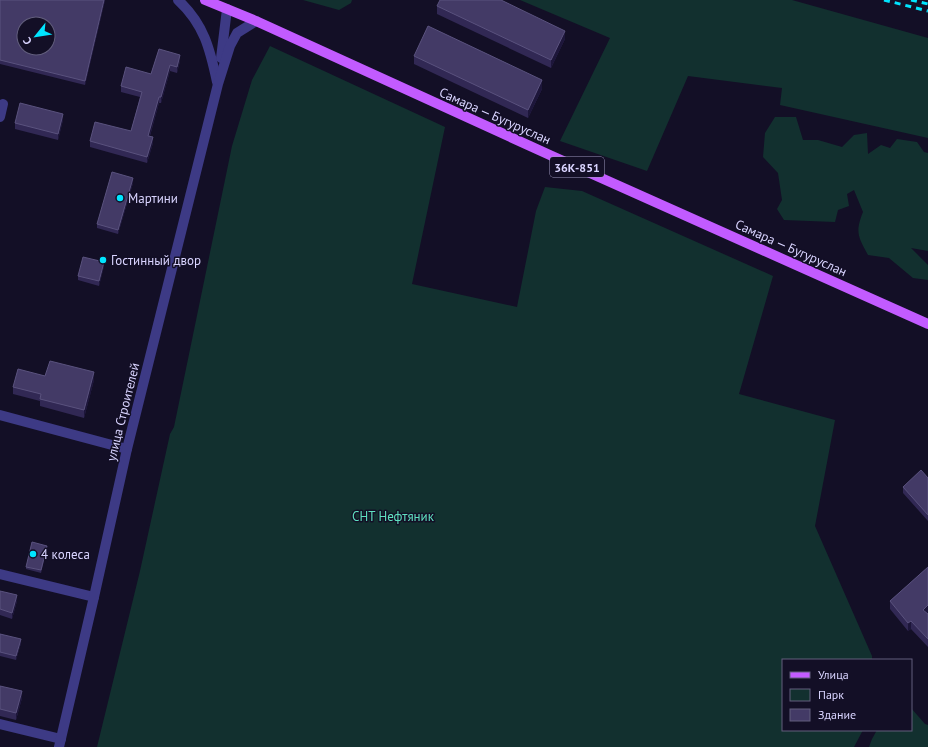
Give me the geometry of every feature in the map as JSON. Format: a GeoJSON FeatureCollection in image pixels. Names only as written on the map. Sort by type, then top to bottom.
{"type":"FeatureCollection","features":[{"type":"Feature","properties":{"kind":"main road","name":"Самара — Бугуруслан"},"geometry":{"type":"LineString","coordinates":[[205,0],[256,21],[552,156],[928,324]]}},
{"type":"Feature","properties":{"kind":"street"},"geometry":{"type":"LineString","coordinates":[[178,0],[187,8],[202,31],[211,53],[218,84]]}},
{"type":"Feature","properties":{"kind":"street"},"geometry":{"type":"LineString","coordinates":[[218,84],[227,9]]}},
{"type":"Feature","properties":{"kind":"street"},"geometry":{"type":"LineString","coordinates":[[218,84],[230,46],[237,33],[256,21]]}},
{"type":"Feature","properties":{"kind":"street","name":"улица Строителей"},"geometry":{"type":"LineString","coordinates":[[60,743],[128,449],[218,84]]}},
{"type":"Feature","properties":{"kind":"street"},"geometry":{"type":"LineString","coordinates":[[0,117],[3,104]]}},
{"type":"Feature","properties":{"kind":"street"},"geometry":{"type":"LineString","coordinates":[[0,416],[128,449]]}},
{"type":"Feature","properties":{"kind":"street"},"geometry":{"type":"LineString","coordinates":[[0,574],[94,597]]}},
{"type":"Feature","properties":{"kind":"street"},"geometry":{"type":"LineString","coordinates":[[0,724],[60,743]]}},
{"type":"Feature","properties":{"kind":"green space"},"geometry":{"type":"Polygon","coordinates":[[[303,0],[352,0],[351,3],[339,10],[303,0]]]}},
{"type":"Feature","properties":{"kind":"green space"},"geometry":{"type":"Polygon","coordinates":[[[520,0],[792,0],[928,38],[928,138],[780,105],[782,88],[688,76],[647,171],[560,141],[610,38],[520,0]]]}},
{"type":"Feature","properties":{"kind":"green space","name":"СНТ Нефтяник"},"geometry":{"type":"Polygon","coordinates":[[[270,46],[445,127],[412,284],[517,307],[536,211],[545,187],[582,191],[773,276],[739,394],[835,420],[815,526],[872,656],[872,659],[782,659],[782,731],[862,731],[854,747],[97,747],[140,571],[170,434],[174,427],[232,146],[252,80],[270,46]]]}},
{"type":"Feature","properties":{"kind":"green space"},"geometry":{"type":"Polygon","coordinates":[[[775,117],[796,117],[803,140],[818,140],[842,147],[854,135],[867,133],[868,154],[881,145],[890,148],[897,139],[917,142],[924,152],[928,153],[928,251],[911,248],[928,265],[928,280],[913,278],[889,258],[868,255],[860,239],[858,230],[863,212],[854,190],[847,194],[849,206],[838,210],[835,222],[784,220],[777,209],[782,200],[778,173],[763,157],[765,133],[775,117]]]}},
{"type":"Feature","properties":{"kind":"green space"},"geometry":{"type":"Polygon","coordinates":[[[912,709],[925,724],[928,725],[928,747],[869,747],[876,731],[912,731],[912,709]]]}},
{"type":"Feature","properties":{"kind":"building"},"geometry":{"type":"Polygon","coordinates":[[[0,0],[104,0],[85,81],[0,60],[0,0]]]}},
{"type":"Feature","properties":{"kind":"building"},"geometry":{"type":"Polygon","coordinates":[[[440,0],[501,0],[565,31],[551,60],[437,6],[440,0]]]}},
{"type":"Feature","properties":{"kind":"building"},"geometry":{"type":"Polygon","coordinates":[[[428,26],[542,80],[528,110],[414,56],[428,26]]]}},
{"type":"Feature","properties":{"kind":"building"},"geometry":{"type":"Polygon","coordinates":[[[159,49],[180,55],[177,67],[170,65],[161,97],[159,97],[148,136],[153,137],[147,157],[90,141],[95,122],[131,131],[142,92],[121,86],[126,67],[151,74],[159,49]]]}},
{"type":"Feature","properties":{"kind":"building"},"geometry":{"type":"Polygon","coordinates":[[[20,103],[63,114],[58,134],[15,123],[20,103]]]}},
{"type":"Feature","properties":{"kind":"building"},"geometry":{"type":"Polygon","coordinates":[[[112,172],[133,178],[118,230],[97,224],[112,172]]]}},
{"type":"Feature","properties":{"kind":"building"},"geometry":{"type":"Polygon","coordinates":[[[83,257],[104,262],[99,281],[78,276],[83,257]]]}},
{"type":"Feature","properties":{"kind":"building"},"geometry":{"type":"Polygon","coordinates":[[[50,361],[94,372],[84,410],[40,399],[41,394],[13,387],[18,369],[45,376],[50,361]]]}},
{"type":"Feature","properties":{"kind":"building"},"geometry":{"type":"Polygon","coordinates":[[[921,470],[928,478],[928,515],[903,487],[921,470]]]}},
{"type":"Feature","properties":{"kind":"building"},"geometry":{"type":"Polygon","coordinates":[[[32,542],[47,546],[41,570],[26,567],[32,542]]]}},
{"type":"Feature","properties":{"kind":"building"},"geometry":{"type":"Polygon","coordinates":[[[928,567],[928,605],[923,610],[928,614],[928,639],[911,621],[908,623],[890,601],[928,567]]]}},
{"type":"Feature","properties":{"kind":"building"},"geometry":{"type":"Polygon","coordinates":[[[0,591],[17,595],[12,613],[0,609],[0,591]]]}},
{"type":"Feature","properties":{"kind":"building"},"geometry":{"type":"Polygon","coordinates":[[[0,634],[21,639],[16,656],[0,652],[0,634]]]}},
{"type":"Feature","properties":{"kind":"building"},"geometry":{"type":"Polygon","coordinates":[[[0,686],[22,691],[16,713],[0,709],[0,686]]]}},
{"type":"Feature","properties":{"kind":"railway"},"geometry":{"type":"LineString","coordinates":[[884,0],[928,11]]}},
{"type":"Feature","properties":{"kind":"railway"},"geometry":{"type":"LineString","coordinates":[[911,0],[928,4]]}},
{"type":"Feature","properties":{"kind":"place","name":"Мартини"},"geometry":{"type":"Point","coordinates":[120,198]}},
{"type":"Feature","properties":{"kind":"place","name":"Гостинный двор"},"geometry":{"type":"Point","coordinates":[103,260]}},
{"type":"Feature","properties":{"kind":"place","name":"4 колеса"},"geometry":{"type":"Point","coordinates":[33,554]}}]}
